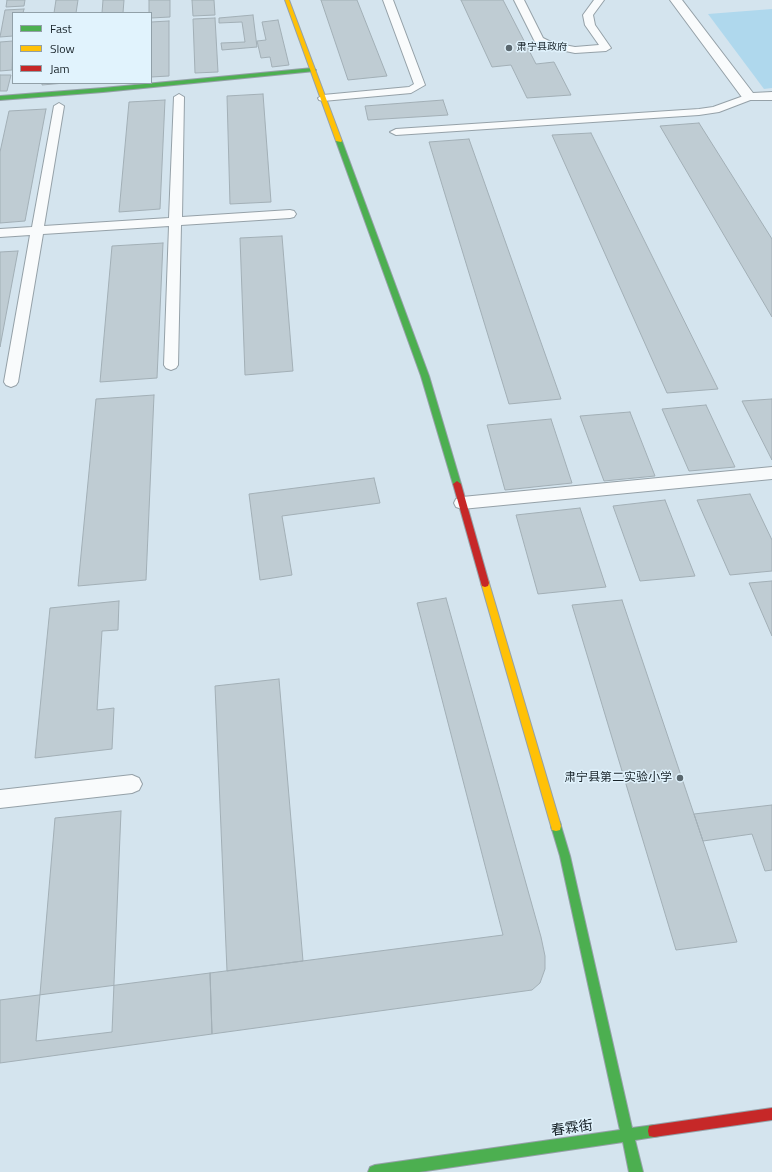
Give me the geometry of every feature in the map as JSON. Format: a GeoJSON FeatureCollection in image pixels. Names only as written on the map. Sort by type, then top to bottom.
{"type":"FeatureCollection","features":[{"type":"Feature","properties":{"kind":"street"},"geometry":{"type":"LineString","coordinates":[[287,0],[425,376],[565,856],[636,1172]]}},
{"type":"Feature","properties":{"kind":"street"},"geometry":{"type":"LineString","coordinates":[[676,0],[749,98],[772,96]]}},
{"type":"Feature","properties":{"kind":"street"},"geometry":{"type":"LineString","coordinates":[[0,98],[103,90],[313,70]]}},
{"type":"Feature","properties":{"kind":"street","name":"春霖街"},"geometry":{"type":"LineString","coordinates":[[376,1172],[772,1114]]}},
{"type":"Feature","properties":{"kind":"lane"},"geometry":{"type":"LineString","coordinates":[[323,98],[411,90],[420,85],[388,0]]}},
{"type":"Feature","properties":{"kind":"lane"},"geometry":{"type":"LineString","coordinates":[[519,0],[539,40],[550,45],[574,50],[606,48],[590,25],[588,15],[590,10],[599,0]]}},
{"type":"Feature","properties":{"kind":"lane"},"geometry":{"type":"LineString","coordinates":[[171,365],[179,97]]}},
{"type":"Feature","properties":{"kind":"lane"},"geometry":{"type":"LineString","coordinates":[[396,132],[699,112],[715,110],[749,98]]}},
{"type":"Feature","properties":{"kind":"lane"},"geometry":{"type":"LineString","coordinates":[[11,382],[59,106]]}},
{"type":"Feature","properties":{"kind":"lane"},"geometry":{"type":"LineString","coordinates":[[0,234],[290,214]]}},
{"type":"Feature","properties":{"kind":"lane"},"geometry":{"type":"LineString","coordinates":[[462,503],[772,472]]}},
{"type":"Feature","properties":{"kind":"lane"},"geometry":{"type":"LineString","coordinates":[[0,799],[132,784]]}},
{"type":"Feature","properties":{"kind":"shaded area"},"geometry":{"type":"Polygon","coordinates":[[[772,9],[772,88],[764,89],[708,14],[772,9]]]}},
{"type":"Feature","properties":{"kind":"building"},"geometry":{"type":"Polygon","coordinates":[[[7,0],[25,0],[24,6],[6,7],[7,0]]]}},
{"type":"Feature","properties":{"kind":"building"},"geometry":{"type":"Polygon","coordinates":[[[56,0],[78,0],[76,12],[54,12],[56,0]]]}},
{"type":"Feature","properties":{"kind":"building"},"geometry":{"type":"Polygon","coordinates":[[[103,0],[124,0],[123,12],[102,12],[103,0]]]}},
{"type":"Feature","properties":{"kind":"building"},"geometry":{"type":"Polygon","coordinates":[[[149,0],[170,0],[170,17],[152,18],[152,12],[149,12],[149,0]]]}},
{"type":"Feature","properties":{"kind":"building"},"geometry":{"type":"Polygon","coordinates":[[[192,0],[214,0],[215,15],[193,16],[192,0]]]}},
{"type":"Feature","properties":{"kind":"building"},"geometry":{"type":"Polygon","coordinates":[[[321,0],[357,0],[387,76],[348,80],[321,0]]]}},
{"type":"Feature","properties":{"kind":"building"},"geometry":{"type":"Polygon","coordinates":[[[461,0],[503,0],[536,64],[554,62],[571,95],[527,98],[511,65],[492,67],[461,0]]]}},
{"type":"Feature","properties":{"kind":"building"},"geometry":{"type":"Polygon","coordinates":[[[24,9],[23,12],[12,12],[12,36],[0,37],[5,10],[24,9]]]}},
{"type":"Feature","properties":{"kind":"building"},"geometry":{"type":"Polygon","coordinates":[[[253,15],[257,47],[222,50],[221,43],[245,42],[242,22],[219,23],[219,18],[253,15]]]}},
{"type":"Feature","properties":{"kind":"building"},"geometry":{"type":"Polygon","coordinates":[[[215,18],[218,72],[195,73],[193,19],[215,18]]]}},
{"type":"Feature","properties":{"kind":"building"},"geometry":{"type":"Polygon","coordinates":[[[278,20],[289,65],[272,67],[270,57],[261,58],[257,41],[266,40],[262,22],[278,20]]]}},
{"type":"Feature","properties":{"kind":"building"},"geometry":{"type":"Polygon","coordinates":[[[169,21],[169,76],[152,77],[152,22],[169,21]]]}},
{"type":"Feature","properties":{"kind":"building"},"geometry":{"type":"Polygon","coordinates":[[[12,41],[12,70],[0,71],[0,42],[12,41]]]}},
{"type":"Feature","properties":{"kind":"building"},"geometry":{"type":"Polygon","coordinates":[[[0,75],[11,75],[7,91],[0,91],[0,75]]]}},
{"type":"Feature","properties":{"kind":"building"},"geometry":{"type":"Polygon","coordinates":[[[263,94],[271,202],[230,204],[227,96],[263,94]]]}},
{"type":"Feature","properties":{"kind":"building"},"geometry":{"type":"Polygon","coordinates":[[[165,100],[160,209],[119,212],[129,102],[165,100]]]}},
{"type":"Feature","properties":{"kind":"building"},"geometry":{"type":"Polygon","coordinates":[[[443,100],[448,115],[368,120],[365,106],[443,100]]]}},
{"type":"Feature","properties":{"kind":"building"},"geometry":{"type":"Polygon","coordinates":[[[46,109],[25,221],[0,223],[0,152],[9,111],[46,109]]]}},
{"type":"Feature","properties":{"kind":"building"},"geometry":{"type":"Polygon","coordinates":[[[699,123],[772,239],[772,317],[660,126],[699,123]]]}},
{"type":"Feature","properties":{"kind":"building"},"geometry":{"type":"Polygon","coordinates":[[[591,133],[718,389],[667,393],[552,135],[591,133]]]}},
{"type":"Feature","properties":{"kind":"building"},"geometry":{"type":"Polygon","coordinates":[[[469,139],[561,399],[509,404],[429,142],[469,139]]]}},
{"type":"Feature","properties":{"kind":"building"},"geometry":{"type":"Polygon","coordinates":[[[282,236],[293,371],[245,375],[240,238],[282,236]]]}},
{"type":"Feature","properties":{"kind":"building"},"geometry":{"type":"Polygon","coordinates":[[[163,243],[157,378],[100,382],[112,246],[163,243]]]}},
{"type":"Feature","properties":{"kind":"building"},"geometry":{"type":"Polygon","coordinates":[[[18,251],[0,347],[0,252],[18,251]]]}},
{"type":"Feature","properties":{"kind":"building"},"geometry":{"type":"Polygon","coordinates":[[[154,395],[146,580],[78,586],[96,399],[154,395]]]}},
{"type":"Feature","properties":{"kind":"building"},"geometry":{"type":"Polygon","coordinates":[[[772,399],[772,460],[742,401],[772,399]]]}},
{"type":"Feature","properties":{"kind":"building"},"geometry":{"type":"Polygon","coordinates":[[[706,405],[735,467],[689,471],[662,409],[706,405]]]}},
{"type":"Feature","properties":{"kind":"building"},"geometry":{"type":"Polygon","coordinates":[[[630,412],[655,476],[604,481],[580,416],[630,412]]]}},
{"type":"Feature","properties":{"kind":"building"},"geometry":{"type":"Polygon","coordinates":[[[551,419],[572,483],[505,490],[487,425],[551,419]]]}},
{"type":"Feature","properties":{"kind":"building"},"geometry":{"type":"Polygon","coordinates":[[[374,478],[380,503],[282,516],[292,575],[260,580],[249,494],[374,478]]]}},
{"type":"Feature","properties":{"kind":"building"},"geometry":{"type":"Polygon","coordinates":[[[750,494],[772,540],[772,571],[730,575],[697,500],[750,494]]]}},
{"type":"Feature","properties":{"kind":"building"},"geometry":{"type":"Polygon","coordinates":[[[665,500],[695,576],[640,581],[613,506],[665,500]]]}},
{"type":"Feature","properties":{"kind":"building"},"geometry":{"type":"Polygon","coordinates":[[[580,508],[606,587],[538,594],[516,515],[580,508]]]}},
{"type":"Feature","properties":{"kind":"building"},"geometry":{"type":"Polygon","coordinates":[[[772,581],[772,636],[749,583],[772,581]]]}},
{"type":"Feature","properties":{"kind":"building"},"geometry":{"type":"Polygon","coordinates":[[[446,598],[541,937],[545,956],[545,969],[540,983],[532,990],[212,1034],[210,973],[503,935],[417,603],[446,598]]]}},
{"type":"Feature","properties":{"kind":"building"},"geometry":{"type":"Polygon","coordinates":[[[622,600],[737,942],[676,950],[572,605],[622,600]]]}},
{"type":"Feature","properties":{"kind":"building"},"geometry":{"type":"Polygon","coordinates":[[[119,601],[118,630],[102,631],[97,710],[114,708],[112,749],[35,758],[50,608],[119,601]]]}},
{"type":"Feature","properties":{"kind":"building"},"geometry":{"type":"Polygon","coordinates":[[[279,679],[303,961],[227,971],[215,686],[279,679]]]}},
{"type":"Feature","properties":{"kind":"building"},"geometry":{"type":"Polygon","coordinates":[[[772,805],[772,870],[765,871],[752,834],[703,841],[694,814],[772,805]]]}},
{"type":"Feature","properties":{"kind":"building"},"geometry":{"type":"Polygon","coordinates":[[[121,811],[112,1032],[36,1041],[55,818],[121,811]]]}},
{"type":"Feature","properties":{"kind":"building"},"geometry":{"type":"Polygon","coordinates":[[[210,973],[212,1034],[0,1063],[0,1000],[210,973]]]}},
{"type":"Feature","properties":{"kind":"traffic: fast"},"geometry":{"type":"LineString","coordinates":[[0,98],[103,90],[313,70]]}},
{"type":"Feature","properties":{"kind":"traffic: fast"},"geometry":{"type":"LineString","coordinates":[[339,141],[425,376],[457,484]]}},
{"type":"Feature","properties":{"kind":"traffic: fast"},"geometry":{"type":"LineString","coordinates":[[556,826],[565,856],[636,1172]]}},
{"type":"Feature","properties":{"kind":"traffic: fast"},"geometry":{"type":"LineString","coordinates":[[375,1172],[654,1131]]}},
{"type":"Feature","properties":{"kind":"traffic: slow"},"geometry":{"type":"LineString","coordinates":[[287,0],[339,141]]}},
{"type":"Feature","properties":{"kind":"traffic: slow"},"geometry":{"type":"LineString","coordinates":[[485,583],[556,826]]}},
{"type":"Feature","properties":{"kind":"traffic: jam"},"geometry":{"type":"LineString","coordinates":[[457,484],[485,583]]}},
{"type":"Feature","properties":{"kind":"traffic: jam"},"geometry":{"type":"LineString","coordinates":[[654,1131],[772,1114]]}},
{"type":"Feature","properties":{"kind":"place","name":"肃宁县政府"},"geometry":{"type":"Point","coordinates":[509,48]}},
{"type":"Feature","properties":{"kind":"place","name":"肃宁县第二实验小学"},"geometry":{"type":"Point","coordinates":[680,778]}}]}
